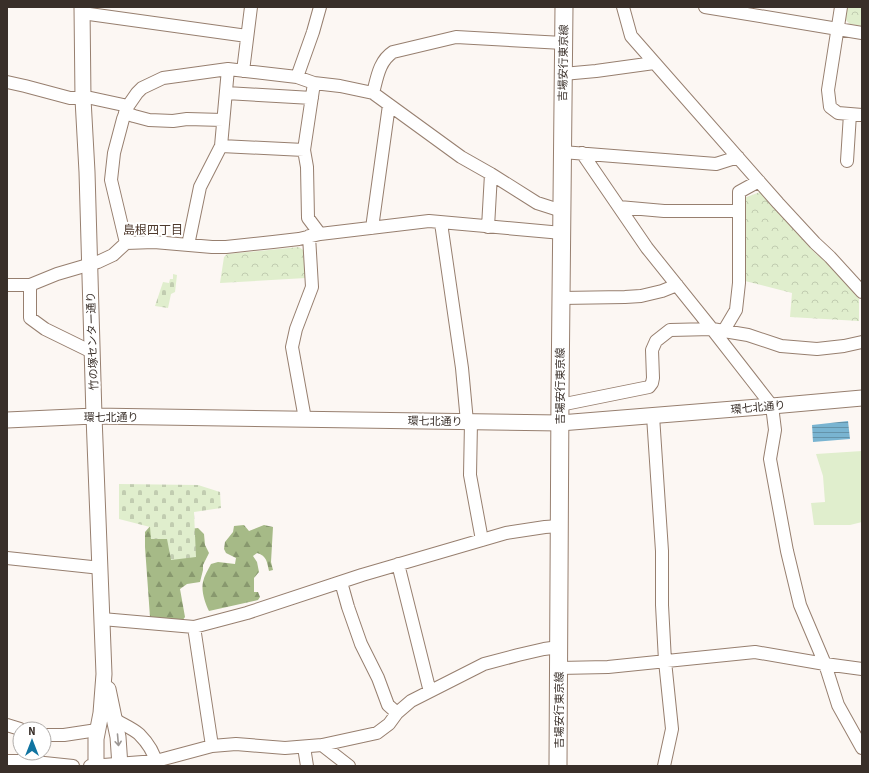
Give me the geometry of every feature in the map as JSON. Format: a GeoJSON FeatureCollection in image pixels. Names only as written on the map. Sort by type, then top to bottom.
{"type":"FeatureCollection","features":[{"type":"Feature","properties":{"kind":"main road","name":"吉場安行東京線"},"geometry":{"type":"LineString","coordinates":[[558,766],[564,7]]}},
{"type":"Feature","properties":{"kind":"street"},"geometry":{"type":"LineString","coordinates":[[242,71],[251,7]]}},
{"type":"Feature","properties":{"kind":"street"},"geometry":{"type":"LineString","coordinates":[[297,77],[320,7]]}},
{"type":"Feature","properties":{"kind":"street"},"geometry":{"type":"LineString","coordinates":[[623,7],[631,36],[759,181],[862,292]]}},
{"type":"Feature","properties":{"kind":"street"},"geometry":{"type":"LineString","coordinates":[[705,7],[862,33]]}},
{"type":"Feature","properties":{"kind":"street"},"geometry":{"type":"LineString","coordinates":[[841,7],[828,93],[830,107],[838,113],[862,115]]}},
{"type":"Feature","properties":{"kind":"street"},"geometry":{"type":"LineString","coordinates":[[82,10],[247,36]]}},
{"type":"Feature","properties":{"kind":"street","name":"竹の塚センター通り"},"geometry":{"type":"LineString","coordinates":[[82,10],[83,99],[87,172],[94,416],[104,674],[101,713],[96,739],[96,766]]}},
{"type":"Feature","properties":{"kind":"street"},"geometry":{"type":"LineString","coordinates":[[373,93],[383,61],[393,52],[456,37],[563,43]]}},
{"type":"Feature","properties":{"kind":"street"},"geometry":{"type":"LineString","coordinates":[[563,74],[610,70],[654,63]]}},
{"type":"Feature","properties":{"kind":"street"},"geometry":{"type":"LineString","coordinates":[[188,245],[200,187],[220,146],[228,69]]}},
{"type":"Feature","properties":{"kind":"street"},"geometry":{"type":"LineString","coordinates":[[126,243],[111,180],[114,153],[127,109],[142,88],[162,78],[228,69],[297,77],[314,83],[340,86],[373,93],[460,157],[491,174],[537,203],[562,211]]}},
{"type":"Feature","properties":{"kind":"street"},"geometry":{"type":"LineString","coordinates":[[7,82],[70,98],[92,98],[127,109],[134,116],[150,120],[223,120]]}},
{"type":"Feature","properties":{"kind":"street"},"geometry":{"type":"LineString","coordinates":[[305,419],[292,347],[296,328],[312,287],[315,235],[308,218],[307,167],[304,150],[314,83]]}},
{"type":"Feature","properties":{"kind":"street"},"geometry":{"type":"LineString","coordinates":[[226,93],[312,98]]}},
{"type":"Feature","properties":{"kind":"street"},"geometry":{"type":"LineString","coordinates":[[372,228],[389,105]]}},
{"type":"Feature","properties":{"kind":"street"},"geometry":{"type":"LineString","coordinates":[[848,161],[850,114]]}},
{"type":"Feature","properties":{"kind":"street"},"geometry":{"type":"LineString","coordinates":[[220,146],[304,150]]}},
{"type":"Feature","properties":{"kind":"street"},"geometry":{"type":"LineString","coordinates":[[562,152],[716,164],[738,157]]}},
{"type":"Feature","properties":{"kind":"street"},"geometry":{"type":"LineString","coordinates":[[582,153],[646,248],[718,333],[772,406],[775,430],[770,459],[787,551],[800,605],[825,664],[838,705],[862,748]]}},
{"type":"Feature","properties":{"kind":"street"},"geometry":{"type":"LineString","coordinates":[[488,227],[491,174]]}},
{"type":"Feature","properties":{"kind":"street"},"geometry":{"type":"LineString","coordinates":[[718,333],[736,310],[739,283],[739,192],[759,181]]}},
{"type":"Feature","properties":{"kind":"street"},"geometry":{"type":"LineString","coordinates":[[619,207],[664,210],[739,211]]}},
{"type":"Feature","properties":{"kind":"street"},"geometry":{"type":"LineString","coordinates":[[7,285],[30,285],[57,274],[107,258],[114,255],[126,243],[154,242],[226,247],[293,240],[315,235],[429,221],[562,233]]}},
{"type":"Feature","properties":{"kind":"street"},"geometry":{"type":"LineString","coordinates":[[441,223],[469,422],[470,475],[482,540]]}},
{"type":"Feature","properties":{"kind":"street"},"geometry":{"type":"LineString","coordinates":[[30,285],[30,318],[45,329],[92,352]]}},
{"type":"Feature","properties":{"kind":"street"},"geometry":{"type":"LineString","coordinates":[[561,298],[641,296],[662,291],[677,285]]}},
{"type":"Feature","properties":{"kind":"street"},"geometry":{"type":"LineString","coordinates":[[560,405],[649,387],[653,378],[652,350],[656,341],[670,330],[748,336],[781,346],[817,350],[862,342]]}},
{"type":"Feature","properties":{"kind":"street","name":"環七北通り"},"geometry":{"type":"LineString","coordinates":[[7,420],[94,416],[560,423],[862,398]]}},
{"type":"Feature","properties":{"kind":"street"},"geometry":{"type":"LineString","coordinates":[[653,416],[662,551],[662,605],[665,661],[672,729],[664,766]]}},
{"type":"Feature","properties":{"kind":"street"},"geometry":{"type":"LineString","coordinates":[[102,619],[194,627],[247,613],[398,564],[482,540],[512,532],[560,526]]}},
{"type":"Feature","properties":{"kind":"street"},"geometry":{"type":"LineString","coordinates":[[7,558],[101,568]]}},
{"type":"Feature","properties":{"kind":"street"},"geometry":{"type":"LineString","coordinates":[[398,564],[430,691]]}},
{"type":"Feature","properties":{"kind":"street"},"geometry":{"type":"LineString","coordinates":[[341,582],[361,644],[378,678],[388,705],[397,713]]}},
{"type":"Feature","properties":{"kind":"street"},"geometry":{"type":"LineString","coordinates":[[194,627],[212,746]]}},
{"type":"Feature","properties":{"kind":"street"},"geometry":{"type":"LineString","coordinates":[[90,766],[156,763],[212,746],[236,744],[285,748],[322,745],[377,732],[388,724],[397,713],[411,701],[484,664],[544,649],[559,647]]}},
{"type":"Feature","properties":{"kind":"street"},"geometry":{"type":"LineString","coordinates":[[559,668],[608,667],[755,652],[862,669]]}},
{"type":"Feature","properties":{"kind":"street","name":"竹の塚センター通り"},"geometry":{"type":"LineString","coordinates":[[104,674],[118,737],[119,765]]}},
{"type":"Feature","properties":{"kind":"street"},"geometry":{"type":"LineString","coordinates":[[114,719],[138,733],[148,745],[156,763]]}},
{"type":"Feature","properties":{"kind":"street"},"geometry":{"type":"LineString","coordinates":[[52,735],[64,736],[97,730]]}},
{"type":"Feature","properties":{"kind":"street"},"geometry":{"type":"LineString","coordinates":[[322,745],[348,766]]}},
{"type":"Feature","properties":{"kind":"street"},"geometry":{"type":"LineString","coordinates":[[304,746],[307,766]]}},
{"type":"Feature","properties":{"kind":"street"},"geometry":{"type":"LineString","coordinates":[[34,761],[73,766]]}},
{"type":"Feature","properties":{"kind":"green space"},"geometry":{"type":"Polygon","coordinates":[[[847,7],[862,7],[862,26],[850,24],[845,19],[847,7]]]}},
{"type":"Feature","properties":{"kind":"green space"},"geometry":{"type":"Polygon","coordinates":[[[760,192],[816,254],[827,262],[859,299],[859,321],[790,317],[792,293],[745,281],[744,198],[760,192]]]}},
{"type":"Feature","properties":{"kind":"green space"},"geometry":{"type":"Polygon","coordinates":[[[299,247],[303,250],[306,278],[220,283],[224,257],[227,254],[299,247]]]}},
{"type":"Feature","properties":{"kind":"green space"},"geometry":{"type":"Polygon","coordinates":[[[173,274],[177,275],[175,292],[171,294],[168,308],[155,306],[163,282],[169,283],[170,279],[173,279],[173,274]]]}},
{"type":"Feature","properties":{"kind":"green space"},"geometry":{"type":"Polygon","coordinates":[[[862,451],[862,522],[850,525],[814,525],[811,503],[825,502],[823,476],[816,454],[862,451]]]}},
{"type":"Feature","properties":{"kind":"green space"},"geometry":{"type":"Polygon","coordinates":[[[119,484],[198,485],[220,492],[221,508],[194,512],[196,557],[171,560],[167,539],[151,539],[150,527],[119,519],[119,484]]]}},
{"type":"Feature","properties":{"kind":"green space"},"geometry":{"type":"Polygon","coordinates":[[[152,524],[190,529],[198,528],[204,534],[205,545],[209,553],[203,565],[200,582],[187,584],[180,589],[185,617],[182,621],[152,620],[150,617],[145,532],[152,524]]]}},
{"type":"Feature","properties":{"kind":"green space"},"geometry":{"type":"Polygon","coordinates":[[[244,525],[249,531],[264,525],[273,527],[271,562],[273,570],[269,571],[265,558],[257,553],[253,556],[257,562],[259,572],[254,578],[254,592],[258,592],[260,597],[258,600],[209,611],[203,593],[204,578],[211,564],[218,562],[235,564],[236,558],[226,553],[224,549],[225,542],[233,532],[234,526],[244,525]]]}},
{"type":"Feature","properties":{"kind":"water"},"geometry":{"type":"Polygon","coordinates":[[[848,421],[850,439],[813,442],[812,425],[848,421]]]}},
{"type":"Feature","properties":{"kind":"district","name":"島根四丁目"},"geometry":{"type":"Point","coordinates":[153,230]}}]}
